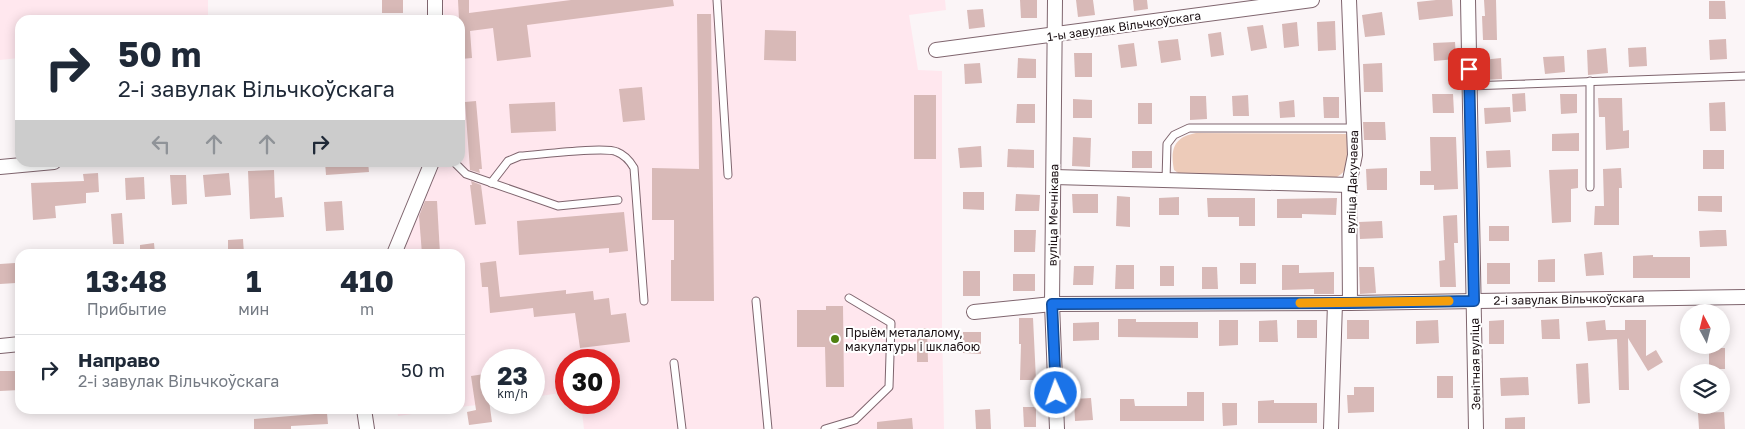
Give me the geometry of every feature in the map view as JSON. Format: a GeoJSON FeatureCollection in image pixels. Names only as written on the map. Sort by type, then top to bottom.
{"type":"FeatureCollection","features":[{"type":"Feature","properties":{"kind":"street"},"geometry":{"type":"LineString","coordinates":[[435,0],[435,15]]}},
{"type":"Feature","properties":{"kind":"street","name":"вуліца Мечнікава"},"geometry":{"type":"LineString","coordinates":[[1055,0],[1052,304],[1057,429]]}},
{"type":"Feature","properties":{"kind":"street","name":"1-ы завулак Вільчкоўскага"},"geometry":{"type":"LineString","coordinates":[[936,50],[1312,0]]}},
{"type":"Feature","properties":{"kind":"street","name":"вуліца Дакучаева"},"geometry":{"type":"LineString","coordinates":[[1349,0],[1355,155],[1349,185],[1350,303]]}},
{"type":"Feature","properties":{"kind":"street","name":"Зенітная вуліца"},"geometry":{"type":"LineString","coordinates":[[1468,0],[1476,429]]}},
{"type":"Feature","properties":{"kind":"street"},"geometry":{"type":"LineString","coordinates":[[0,167],[15,166]]}},
{"type":"Feature","properties":{"kind":"street"},"geometry":{"type":"LineString","coordinates":[[396,249],[430,167]]}},
{"type":"Feature","properties":{"kind":"street"},"geometry":{"type":"LineString","coordinates":[[1054,177],[1349,185]]}},
{"type":"Feature","properties":{"kind":"street","name":"2-і завулак Вільчкоўскага"},"geometry":{"type":"LineString","coordinates":[[974,312],[1052,304],[1350,303],[1745,297]]}},
{"type":"Feature","properties":{"kind":"street"},"geometry":{"type":"LineString","coordinates":[[1332,429],[1335,303]]}},
{"type":"Feature","properties":{"kind":"street"},"geometry":{"type":"LineString","coordinates":[[0,346],[15,344]]}},
{"type":"Feature","properties":{"kind":"street"},"geometry":{"type":"LineString","coordinates":[[365,414],[367,429]]}},
{"type":"Feature","properties":{"kind":"lane"},"geometry":{"type":"LineString","coordinates":[[717,0],[728,175]]}},
{"type":"Feature","properties":{"kind":"lane"},"geometry":{"type":"LineString","coordinates":[[1470,86],[1745,76]]}},
{"type":"Feature","properties":{"kind":"lane"},"geometry":{"type":"LineString","coordinates":[[1590,81],[1590,187]]}},
{"type":"Feature","properties":{"kind":"lane"},"geometry":{"type":"LineString","coordinates":[[1166,180],[1167,144],[1174,135],[1189,128],[1354,128]]}},
{"type":"Feature","properties":{"kind":"lane"},"geometry":{"type":"LineString","coordinates":[[491,183],[508,161],[520,156],[602,150],[616,151],[628,160],[634,168],[644,301]]}},
{"type":"Feature","properties":{"kind":"lane"},"geometry":{"type":"LineString","coordinates":[[459,167],[466,174],[558,206],[618,200]]}},
{"type":"Feature","properties":{"kind":"lane"},"geometry":{"type":"LineString","coordinates":[[825,429],[855,420],[889,387],[891,323],[849,298]]}},
{"type":"Feature","properties":{"kind":"lane"},"geometry":{"type":"LineString","coordinates":[[756,301],[768,429]]}},
{"type":"Feature","properties":{"kind":"lane"},"geometry":{"type":"LineString","coordinates":[[674,363],[682,429]]}},
{"type":"Feature","properties":{"kind":"shaded area"},"geometry":{"type":"Polygon","coordinates":[[[0,0],[208,0],[208,15],[15,15],[15,58],[0,60],[0,0]]]}},
{"type":"Feature","properties":{"kind":"shaded area"},"geometry":{"type":"Polygon","coordinates":[[[443,0],[945,0],[946,10],[909,15],[918,70],[942,71],[944,429],[584,429],[582,414],[620,414],[620,349],[555,349],[555,394],[545,395],[545,349],[480,349],[480,405],[465,406],[465,249],[405,249],[416,204],[436,167],[465,167],[465,15],[444,15],[443,0]]]}},
{"type":"Feature","properties":{"kind":"shaded area"},"geometry":{"type":"Polygon","coordinates":[[[1196,133],[1346,134],[1350,153],[1346,168],[1337,177],[1181,175],[1174,170],[1173,150],[1178,141],[1196,133]]]}},
{"type":"Feature","properties":{"kind":"building"},"geometry":{"type":"Polygon","coordinates":[[[382,0],[403,0],[403,13],[382,13],[382,0]]]}},
{"type":"Feature","properties":{"kind":"building"},"geometry":{"type":"Polygon","coordinates":[[[458,0],[469,0],[469,13],[571,0],[673,0],[674,6],[527,25],[531,57],[497,61],[493,28],[470,31],[472,58],[465,59],[465,15],[459,15],[458,0]]]}},
{"type":"Feature","properties":{"kind":"building"},"geometry":{"type":"Polygon","coordinates":[[[1020,0],[1037,0],[1037,18],[1021,18],[1020,0]]]}},
{"type":"Feature","properties":{"kind":"building"},"geometry":{"type":"Polygon","coordinates":[[[1076,0],[1093,0],[1095,15],[1078,17],[1076,0]]]}},
{"type":"Feature","properties":{"kind":"building"},"geometry":{"type":"Polygon","coordinates":[[[1133,0],[1147,0],[1148,9],[1134,11],[1133,0]]]}},
{"type":"Feature","properties":{"kind":"building"},"geometry":{"type":"Polygon","coordinates":[[[1452,0],[1453,16],[1419,20],[1417,2],[1452,0]]]}},
{"type":"Feature","properties":{"kind":"building"},"geometry":{"type":"Polygon","coordinates":[[[1484,0],[1496,0],[1497,40],[1483,40],[1482,16],[1485,16],[1484,0]]]}},
{"type":"Feature","properties":{"kind":"building"},"geometry":{"type":"Polygon","coordinates":[[[1709,1],[1725,1],[1726,19],[1709,19],[1709,1]]]}},
{"type":"Feature","properties":{"kind":"building"},"geometry":{"type":"Polygon","coordinates":[[[983,9],[985,27],[969,29],[967,10],[983,9]]]}},
{"type":"Feature","properties":{"kind":"building"},"geometry":{"type":"Polygon","coordinates":[[[1382,12],[1385,35],[1365,37],[1362,15],[1382,12]]]}},
{"type":"Feature","properties":{"kind":"building"},"geometry":{"type":"Polygon","coordinates":[[[697,14],[711,14],[714,301],[671,301],[671,260],[674,260],[674,220],[652,220],[652,168],[699,169],[697,14]]]}},
{"type":"Feature","properties":{"kind":"building"},"geometry":{"type":"Polygon","coordinates":[[[1335,21],[1336,50],[1318,51],[1317,22],[1335,21]]]}},
{"type":"Feature","properties":{"kind":"building"},"geometry":{"type":"Polygon","coordinates":[[[1297,22],[1299,46],[1284,48],[1282,24],[1297,22]]]}},
{"type":"Feature","properties":{"kind":"building"},"geometry":{"type":"Polygon","coordinates":[[[1263,25],[1267,48],[1251,51],[1247,27],[1263,25]]]}},
{"type":"Feature","properties":{"kind":"building"},"geometry":{"type":"Polygon","coordinates":[[[765,30],[796,31],[796,61],[764,60],[765,30]]]}},
{"type":"Feature","properties":{"kind":"building"},"geometry":{"type":"Polygon","coordinates":[[[1221,32],[1224,55],[1211,57],[1208,34],[1221,32]]]}},
{"type":"Feature","properties":{"kind":"building"},"geometry":{"type":"Polygon","coordinates":[[[1178,39],[1181,60],[1161,63],[1158,41],[1178,39]]]}},
{"type":"Feature","properties":{"kind":"building"},"geometry":{"type":"Polygon","coordinates":[[[1726,39],[1727,59],[1710,60],[1709,40],[1726,39]]]}},
{"type":"Feature","properties":{"kind":"building"},"geometry":{"type":"Polygon","coordinates":[[[1455,42],[1456,59],[1434,61],[1433,43],[1455,42]]]}},
{"type":"Feature","properties":{"kind":"building"},"geometry":{"type":"Polygon","coordinates":[[[1134,43],[1137,66],[1121,68],[1118,45],[1134,43]]]}},
{"type":"Feature","properties":{"kind":"building"},"geometry":{"type":"Polygon","coordinates":[[[1646,47],[1647,66],[1629,67],[1628,48],[1646,47]]]}},
{"type":"Feature","properties":{"kind":"building"},"geometry":{"type":"Polygon","coordinates":[[[1606,48],[1608,73],[1588,75],[1587,50],[1606,48]]]}},
{"type":"Feature","properties":{"kind":"building"},"geometry":{"type":"Polygon","coordinates":[[[1074,53],[1092,53],[1092,77],[1075,77],[1074,53]]]}},
{"type":"Feature","properties":{"kind":"building"},"geometry":{"type":"Polygon","coordinates":[[[1564,56],[1565,72],[1545,74],[1543,57],[1564,56]]]}},
{"type":"Feature","properties":{"kind":"building"},"geometry":{"type":"Polygon","coordinates":[[[1018,58],[1036,59],[1036,78],[1017,78],[1018,58]]]}},
{"type":"Feature","properties":{"kind":"building"},"geometry":{"type":"Polygon","coordinates":[[[1501,58],[1502,79],[1483,80],[1482,60],[1501,58]]]}},
{"type":"Feature","properties":{"kind":"building"},"geometry":{"type":"Polygon","coordinates":[[[980,63],[982,83],[965,84],[964,64],[980,63]]]}},
{"type":"Feature","properties":{"kind":"building"},"geometry":{"type":"Polygon","coordinates":[[[1382,63],[1383,92],[1364,92],[1363,64],[1382,63]]]}},
{"type":"Feature","properties":{"kind":"building"},"geometry":{"type":"Polygon","coordinates":[[[642,87],[645,120],[623,122],[619,89],[642,87]]]}},
{"type":"Feature","properties":{"kind":"building"},"geometry":{"type":"Polygon","coordinates":[[[1525,93],[1526,111],[1513,112],[1512,94],[1525,93]]]}},
{"type":"Feature","properties":{"kind":"building"},"geometry":{"type":"Polygon","coordinates":[[[1432,94],[1453,94],[1454,113],[1433,113],[1432,94]]]}},
{"type":"Feature","properties":{"kind":"building"},"geometry":{"type":"Polygon","coordinates":[[[1560,94],[1577,94],[1577,113],[1561,114],[1560,94]]]}},
{"type":"Feature","properties":{"kind":"building"},"geometry":{"type":"Polygon","coordinates":[[[914,95],[936,95],[936,159],[914,159],[914,95]]]}},
{"type":"Feature","properties":{"kind":"building"},"geometry":{"type":"Polygon","coordinates":[[[1248,95],[1249,116],[1233,116],[1232,96],[1248,95]]]}},
{"type":"Feature","properties":{"kind":"building"},"geometry":{"type":"Polygon","coordinates":[[[1190,96],[1206,96],[1207,119],[1190,120],[1190,96]]]}},
{"type":"Feature","properties":{"kind":"building"},"geometry":{"type":"Polygon","coordinates":[[[1323,97],[1339,97],[1339,118],[1324,118],[1323,97]]]}},
{"type":"Feature","properties":{"kind":"building"},"geometry":{"type":"Polygon","coordinates":[[[1598,98],[1622,98],[1623,131],[1629,130],[1629,148],[1606,150],[1605,117],[1599,117],[1598,98]]]}},
{"type":"Feature","properties":{"kind":"building"},"geometry":{"type":"Polygon","coordinates":[[[1073,99],[1092,100],[1092,118],[1073,118],[1073,99]]]}},
{"type":"Feature","properties":{"kind":"building"},"geometry":{"type":"Polygon","coordinates":[[[1294,100],[1295,117],[1280,118],[1279,102],[1294,100]]]}},
{"type":"Feature","properties":{"kind":"building"},"geometry":{"type":"Polygon","coordinates":[[[476,101],[482,169],[479,169],[480,173],[470,170],[465,102],[476,101]]]}},
{"type":"Feature","properties":{"kind":"building"},"geometry":{"type":"Polygon","coordinates":[[[555,102],[556,131],[511,133],[509,104],[555,102]]]}},
{"type":"Feature","properties":{"kind":"building"},"geometry":{"type":"Polygon","coordinates":[[[1725,102],[1726,131],[1710,131],[1709,103],[1725,102]]]}},
{"type":"Feature","properties":{"kind":"building"},"geometry":{"type":"Polygon","coordinates":[[[1138,103],[1152,103],[1152,124],[1138,124],[1138,103]]]}},
{"type":"Feature","properties":{"kind":"building"},"geometry":{"type":"Polygon","coordinates":[[[1017,104],[1035,104],[1035,123],[1016,123],[1017,104]]]}},
{"type":"Feature","properties":{"kind":"building"},"geometry":{"type":"Polygon","coordinates":[[[1510,107],[1511,122],[1485,124],[1484,108],[1510,107]]]}},
{"type":"Feature","properties":{"kind":"building"},"geometry":{"type":"Polygon","coordinates":[[[1363,122],[1385,122],[1386,140],[1364,140],[1363,122]]]}},
{"type":"Feature","properties":{"kind":"building"},"geometry":{"type":"Polygon","coordinates":[[[1579,133],[1579,151],[1552,151],[1552,134],[1579,133]]]}},
{"type":"Feature","properties":{"kind":"building"},"geometry":{"type":"Polygon","coordinates":[[[1073,137],[1091,138],[1090,167],[1072,166],[1073,137]]]}},
{"type":"Feature","properties":{"kind":"building"},"geometry":{"type":"Polygon","coordinates":[[[1430,137],[1456,137],[1458,189],[1434,190],[1434,185],[1420,185],[1420,171],[1431,171],[1430,137]]]}},
{"type":"Feature","properties":{"kind":"building"},"geometry":{"type":"Polygon","coordinates":[[[981,146],[982,167],[960,168],[958,148],[981,146]]]}},
{"type":"Feature","properties":{"kind":"building"},"geometry":{"type":"Polygon","coordinates":[[[1008,149],[1034,150],[1034,168],[1007,167],[1008,149]]]}},
{"type":"Feature","properties":{"kind":"building"},"geometry":{"type":"Polygon","coordinates":[[[1510,150],[1511,167],[1487,168],[1486,151],[1510,150]]]}},
{"type":"Feature","properties":{"kind":"building"},"geometry":{"type":"Polygon","coordinates":[[[1703,150],[1724,150],[1724,169],[1703,169],[1703,150]]]}},
{"type":"Feature","properties":{"kind":"building"},"geometry":{"type":"Polygon","coordinates":[[[1132,151],[1152,151],[1152,168],[1132,168],[1132,151]]]}},
{"type":"Feature","properties":{"kind":"building"},"geometry":{"type":"Polygon","coordinates":[[[325,167],[368,167],[369,172],[326,175],[325,167]]]}},
{"type":"Feature","properties":{"kind":"building"},"geometry":{"type":"Polygon","coordinates":[[[1387,168],[1387,190],[1367,190],[1366,169],[1387,168]]]}},
{"type":"Feature","properties":{"kind":"building"},"geometry":{"type":"Polygon","coordinates":[[[1621,168],[1622,188],[1619,188],[1619,225],[1594,225],[1595,206],[1604,206],[1603,169],[1621,168]]]}},
{"type":"Feature","properties":{"kind":"building"},"geometry":{"type":"Polygon","coordinates":[[[1578,169],[1578,188],[1571,189],[1571,222],[1552,223],[1549,170],[1578,169]]]}},
{"type":"Feature","properties":{"kind":"building"},"geometry":{"type":"Polygon","coordinates":[[[274,170],[275,198],[282,197],[284,217],[250,219],[248,171],[274,170]]]}},
{"type":"Feature","properties":{"kind":"building"},"geometry":{"type":"Polygon","coordinates":[[[98,173],[99,192],[86,193],[86,203],[55,206],[56,218],[33,220],[31,183],[84,181],[83,174],[98,173]]]}},
{"type":"Feature","properties":{"kind":"building"},"geometry":{"type":"Polygon","coordinates":[[[229,173],[231,195],[205,197],[203,175],[229,173]]]}},
{"type":"Feature","properties":{"kind":"building"},"geometry":{"type":"Polygon","coordinates":[[[170,175],[186,175],[187,204],[172,205],[170,175]]]}},
{"type":"Feature","properties":{"kind":"building"},"geometry":{"type":"Polygon","coordinates":[[[144,177],[145,199],[126,200],[125,178],[144,177]]]}},
{"type":"Feature","properties":{"kind":"building"},"geometry":{"type":"Polygon","coordinates":[[[471,181],[481,185],[486,224],[475,225],[471,181]]]}},
{"type":"Feature","properties":{"kind":"building"},"geometry":{"type":"Polygon","coordinates":[[[963,192],[984,192],[984,210],[963,209],[963,192]]]}},
{"type":"Feature","properties":{"kind":"building"},"geometry":{"type":"Polygon","coordinates":[[[1016,194],[1040,195],[1039,211],[1015,211],[1016,194]]]}},
{"type":"Feature","properties":{"kind":"building"},"geometry":{"type":"Polygon","coordinates":[[[1072,194],[1098,194],[1098,213],[1073,213],[1072,194]]]}},
{"type":"Feature","properties":{"kind":"building"},"geometry":{"type":"Polygon","coordinates":[[[1117,196],[1130,197],[1130,227],[1116,226],[1117,196]]]}},
{"type":"Feature","properties":{"kind":"building"},"geometry":{"type":"Polygon","coordinates":[[[1698,196],[1722,196],[1722,212],[1698,211],[1698,196]]]}},
{"type":"Feature","properties":{"kind":"building"},"geometry":{"type":"Polygon","coordinates":[[[1179,197],[1179,215],[1159,215],[1159,198],[1179,197]]]}},
{"type":"Feature","properties":{"kind":"building"},"geometry":{"type":"Polygon","coordinates":[[[1207,198],[1255,198],[1255,226],[1239,226],[1239,217],[1208,217],[1207,198]]]}},
{"type":"Feature","properties":{"kind":"building"},"geometry":{"type":"Polygon","coordinates":[[[1337,198],[1336,215],[1302,214],[1302,218],[1277,218],[1277,199],[1337,198]]]}},
{"type":"Feature","properties":{"kind":"building"},"geometry":{"type":"Polygon","coordinates":[[[342,201],[344,230],[326,231],[324,202],[342,201]]]}},
{"type":"Feature","properties":{"kind":"building"},"geometry":{"type":"Polygon","coordinates":[[[425,201],[437,201],[440,249],[422,249],[419,216],[425,201]]]}},
{"type":"Feature","properties":{"kind":"building"},"geometry":{"type":"Polygon","coordinates":[[[624,212],[628,251],[609,253],[609,248],[519,255],[517,221],[624,212]]]}},
{"type":"Feature","properties":{"kind":"building"},"geometry":{"type":"Polygon","coordinates":[[[122,213],[124,244],[113,244],[111,214],[122,213]]]}},
{"type":"Feature","properties":{"kind":"building"},"geometry":{"type":"Polygon","coordinates":[[[1457,215],[1458,243],[1454,243],[1456,287],[1440,287],[1439,261],[1445,260],[1443,216],[1457,215]]]}},
{"type":"Feature","properties":{"kind":"building"},"geometry":{"type":"Polygon","coordinates":[[[1382,221],[1383,238],[1360,239],[1359,222],[1382,221]]]}},
{"type":"Feature","properties":{"kind":"building"},"geometry":{"type":"Polygon","coordinates":[[[1489,226],[1509,226],[1509,241],[1489,241],[1489,226]]]}},
{"type":"Feature","properties":{"kind":"building"},"geometry":{"type":"Polygon","coordinates":[[[1014,230],[1036,230],[1035,252],[1014,252],[1014,230]]]}},
{"type":"Feature","properties":{"kind":"building"},"geometry":{"type":"Polygon","coordinates":[[[1726,230],[1727,246],[1700,247],[1699,231],[1726,230]]]}},
{"type":"Feature","properties":{"kind":"building"},"geometry":{"type":"Polygon","coordinates":[[[243,239],[244,249],[228,249],[228,240],[243,239]]]}},
{"type":"Feature","properties":{"kind":"building"},"geometry":{"type":"Polygon","coordinates":[[[154,243],[155,249],[140,249],[140,245],[154,243]]]}},
{"type":"Feature","properties":{"kind":"building"},"geometry":{"type":"Polygon","coordinates":[[[1602,252],[1604,275],[1586,276],[1584,254],[1602,252]]]}},
{"type":"Feature","properties":{"kind":"building"},"geometry":{"type":"Polygon","coordinates":[[[1653,255],[1653,257],[1690,257],[1690,278],[1633,278],[1633,256],[1653,255]]]}},
{"type":"Feature","properties":{"kind":"building"},"geometry":{"type":"Polygon","coordinates":[[[1555,259],[1555,282],[1538,282],[1538,260],[1555,259]]]}},
{"type":"Feature","properties":{"kind":"building"},"geometry":{"type":"Polygon","coordinates":[[[496,261],[500,297],[566,290],[566,294],[593,291],[594,300],[609,298],[611,315],[626,313],[630,342],[580,348],[575,313],[534,317],[533,308],[490,313],[488,287],[482,287],[480,263],[496,261]]]}},
{"type":"Feature","properties":{"kind":"building"},"geometry":{"type":"Polygon","coordinates":[[[15,263],[15,283],[0,284],[0,264],[15,263]]]}},
{"type":"Feature","properties":{"kind":"building"},"geometry":{"type":"Polygon","coordinates":[[[1240,263],[1256,263],[1256,284],[1240,284],[1240,263]]]}},
{"type":"Feature","properties":{"kind":"building"},"geometry":{"type":"Polygon","coordinates":[[[1487,263],[1510,263],[1510,284],[1487,284],[1487,263]]]}},
{"type":"Feature","properties":{"kind":"building"},"geometry":{"type":"Polygon","coordinates":[[[1116,265],[1134,265],[1134,289],[1115,289],[1116,265]]]}},
{"type":"Feature","properties":{"kind":"building"},"geometry":{"type":"Polygon","coordinates":[[[1282,265],[1299,265],[1299,273],[1334,272],[1334,294],[1314,294],[1314,289],[1282,290],[1282,265]]]}},
{"type":"Feature","properties":{"kind":"building"},"geometry":{"type":"Polygon","coordinates":[[[1074,266],[1094,266],[1093,285],[1073,285],[1074,266]]]}},
{"type":"Feature","properties":{"kind":"building"},"geometry":{"type":"Polygon","coordinates":[[[1160,266],[1174,266],[1174,286],[1160,286],[1160,266]]]}},
{"type":"Feature","properties":{"kind":"building"},"geometry":{"type":"Polygon","coordinates":[[[1202,267],[1217,267],[1218,289],[1202,289],[1202,267]]]}},
{"type":"Feature","properties":{"kind":"building"},"geometry":{"type":"Polygon","coordinates":[[[1359,267],[1374,267],[1376,293],[1360,294],[1359,267]]]}},
{"type":"Feature","properties":{"kind":"building"},"geometry":{"type":"Polygon","coordinates":[[[963,271],[980,271],[980,296],[963,296],[963,271]]]}},
{"type":"Feature","properties":{"kind":"building"},"geometry":{"type":"Polygon","coordinates":[[[1013,274],[1035,274],[1035,291],[1013,291],[1013,274]]]}},
{"type":"Feature","properties":{"kind":"building","name":"Прыём металалому, макулатуры і шклабою"},"geometry":{"type":"Polygon","coordinates":[[[826,306],[843,306],[844,387],[826,387],[825,347],[797,347],[797,310],[826,310],[826,306]]]}},
{"type":"Feature","properties":{"kind":"building"},"geometry":{"type":"Polygon","coordinates":[[[1019,318],[1033,318],[1036,380],[1020,380],[1021,344],[1019,344],[1019,318]]]}},
{"type":"Feature","properties":{"kind":"building"},"geometry":{"type":"Polygon","coordinates":[[[1118,319],[1136,319],[1136,322],[1198,322],[1198,338],[1118,337],[1118,319]]]}},
{"type":"Feature","properties":{"kind":"building"},"geometry":{"type":"Polygon","coordinates":[[[1559,319],[1560,339],[1542,339],[1541,320],[1559,319]]]}},
{"type":"Feature","properties":{"kind":"building"},"geometry":{"type":"Polygon","coordinates":[[[1219,320],[1238,320],[1238,345],[1219,346],[1219,320]]]}},
{"type":"Feature","properties":{"kind":"building"},"geometry":{"type":"Polygon","coordinates":[[[1277,320],[1278,342],[1259,342],[1259,321],[1277,320]]]}},
{"type":"Feature","properties":{"kind":"building"},"geometry":{"type":"Polygon","coordinates":[[[1297,320],[1317,320],[1317,338],[1297,338],[1297,320]]]}},
{"type":"Feature","properties":{"kind":"building"},"geometry":{"type":"Polygon","coordinates":[[[1347,320],[1369,320],[1369,339],[1347,339],[1347,320]]]}},
{"type":"Feature","properties":{"kind":"building"},"geometry":{"type":"Polygon","coordinates":[[[1438,320],[1439,343],[1416,344],[1416,321],[1438,320]]]}},
{"type":"Feature","properties":{"kind":"building"},"geometry":{"type":"Polygon","coordinates":[[[1504,320],[1504,344],[1489,344],[1489,321],[1504,320]]]}},
{"type":"Feature","properties":{"kind":"building"},"geometry":{"type":"Polygon","coordinates":[[[1605,320],[1606,330],[1625,330],[1625,320],[1646,320],[1646,356],[1656,350],[1663,362],[1648,371],[1628,338],[1629,390],[1619,390],[1617,339],[1588,341],[1586,322],[1605,320]]]}},
{"type":"Feature","properties":{"kind":"building"},"geometry":{"type":"Polygon","coordinates":[[[1099,322],[1099,340],[1073,341],[1073,323],[1099,322]]]}},
{"type":"Feature","properties":{"kind":"building"},"geometry":{"type":"Polygon","coordinates":[[[917,328],[927,328],[928,362],[917,362],[917,328]]]}},
{"type":"Feature","properties":{"kind":"building"},"geometry":{"type":"Polygon","coordinates":[[[963,332],[981,332],[981,354],[963,353],[963,332]]]}},
{"type":"Feature","properties":{"kind":"building"},"geometry":{"type":"Polygon","coordinates":[[[1709,354],[1725,354],[1725,364],[1709,364],[1709,354]]]}},
{"type":"Feature","properties":{"kind":"building"},"geometry":{"type":"Polygon","coordinates":[[[1588,363],[1590,403],[1578,404],[1576,364],[1588,363]]]}},
{"type":"Feature","properties":{"kind":"building"},"geometry":{"type":"Polygon","coordinates":[[[0,371],[15,371],[15,390],[0,391],[0,371]]]}},
{"type":"Feature","properties":{"kind":"building"},"geometry":{"type":"Polygon","coordinates":[[[480,375],[480,414],[491,414],[492,422],[469,425],[467,412],[476,410],[471,376],[480,375]]]}},
{"type":"Feature","properties":{"kind":"building"},"geometry":{"type":"Polygon","coordinates":[[[1437,376],[1453,376],[1453,398],[1437,398],[1437,376]]]}},
{"type":"Feature","properties":{"kind":"building"},"geometry":{"type":"Polygon","coordinates":[[[1528,377],[1529,395],[1501,396],[1500,378],[1528,377]]]}},
{"type":"Feature","properties":{"kind":"building"},"geometry":{"type":"Polygon","coordinates":[[[1354,387],[1374,387],[1374,412],[1348,413],[1347,395],[1354,395],[1354,387]]]}},
{"type":"Feature","properties":{"kind":"building"},"geometry":{"type":"Polygon","coordinates":[[[1187,392],[1204,392],[1204,421],[1120,421],[1120,399],[1134,399],[1135,406],[1187,406],[1187,392]]]}},
{"type":"Feature","properties":{"kind":"building"},"geometry":{"type":"Polygon","coordinates":[[[1091,398],[1093,420],[1075,421],[1074,399],[1091,398]]]}},
{"type":"Feature","properties":{"kind":"building"},"geometry":{"type":"Polygon","coordinates":[[[1274,400],[1274,403],[1317,403],[1317,423],[1258,423],[1258,401],[1274,400]]]}},
{"type":"Feature","properties":{"kind":"building"},"geometry":{"type":"Polygon","coordinates":[[[1222,403],[1237,403],[1237,425],[1223,426],[1222,403]]]}},
{"type":"Feature","properties":{"kind":"building"},"geometry":{"type":"Polygon","coordinates":[[[1023,407],[1036,407],[1036,427],[1024,427],[1023,407]]]}},
{"type":"Feature","properties":{"kind":"building"},"geometry":{"type":"Polygon","coordinates":[[[990,409],[991,429],[976,429],[975,410],[990,409]]]}},
{"type":"Feature","properties":{"kind":"building"},"geometry":{"type":"Polygon","coordinates":[[[327,414],[328,424],[291,426],[291,429],[254,429],[254,419],[327,414]]]}},
{"type":"Feature","properties":{"kind":"building"},"geometry":{"type":"Polygon","coordinates":[[[1698,414],[1724,414],[1725,429],[1699,429],[1698,414]]]}},
{"type":"Feature","properties":{"kind":"building"},"geometry":{"type":"Polygon","coordinates":[[[1525,417],[1525,429],[1505,429],[1505,418],[1525,417]]]}},
{"type":"Feature","properties":{"kind":"building"},"geometry":{"type":"Polygon","coordinates":[[[912,418],[913,429],[877,429],[877,422],[912,418]]]}},
{"type":"Feature","properties":{"kind":"slow traffic"},"geometry":{"type":"LineString","coordinates":[[1300,303],[1449,301]]}},
{"type":"Feature","properties":{"kind":"place","name":"Прыём металалому, макулатуры і шклабою"},"geometry":{"type":"Point","coordinates":[835,339]}},
{"type":"Feature","properties":{"kind":"route"},"geometry":{"type":"LineString","coordinates":[[1056,393],[1052,304],[1474,301],[1469,69]]}}]}
